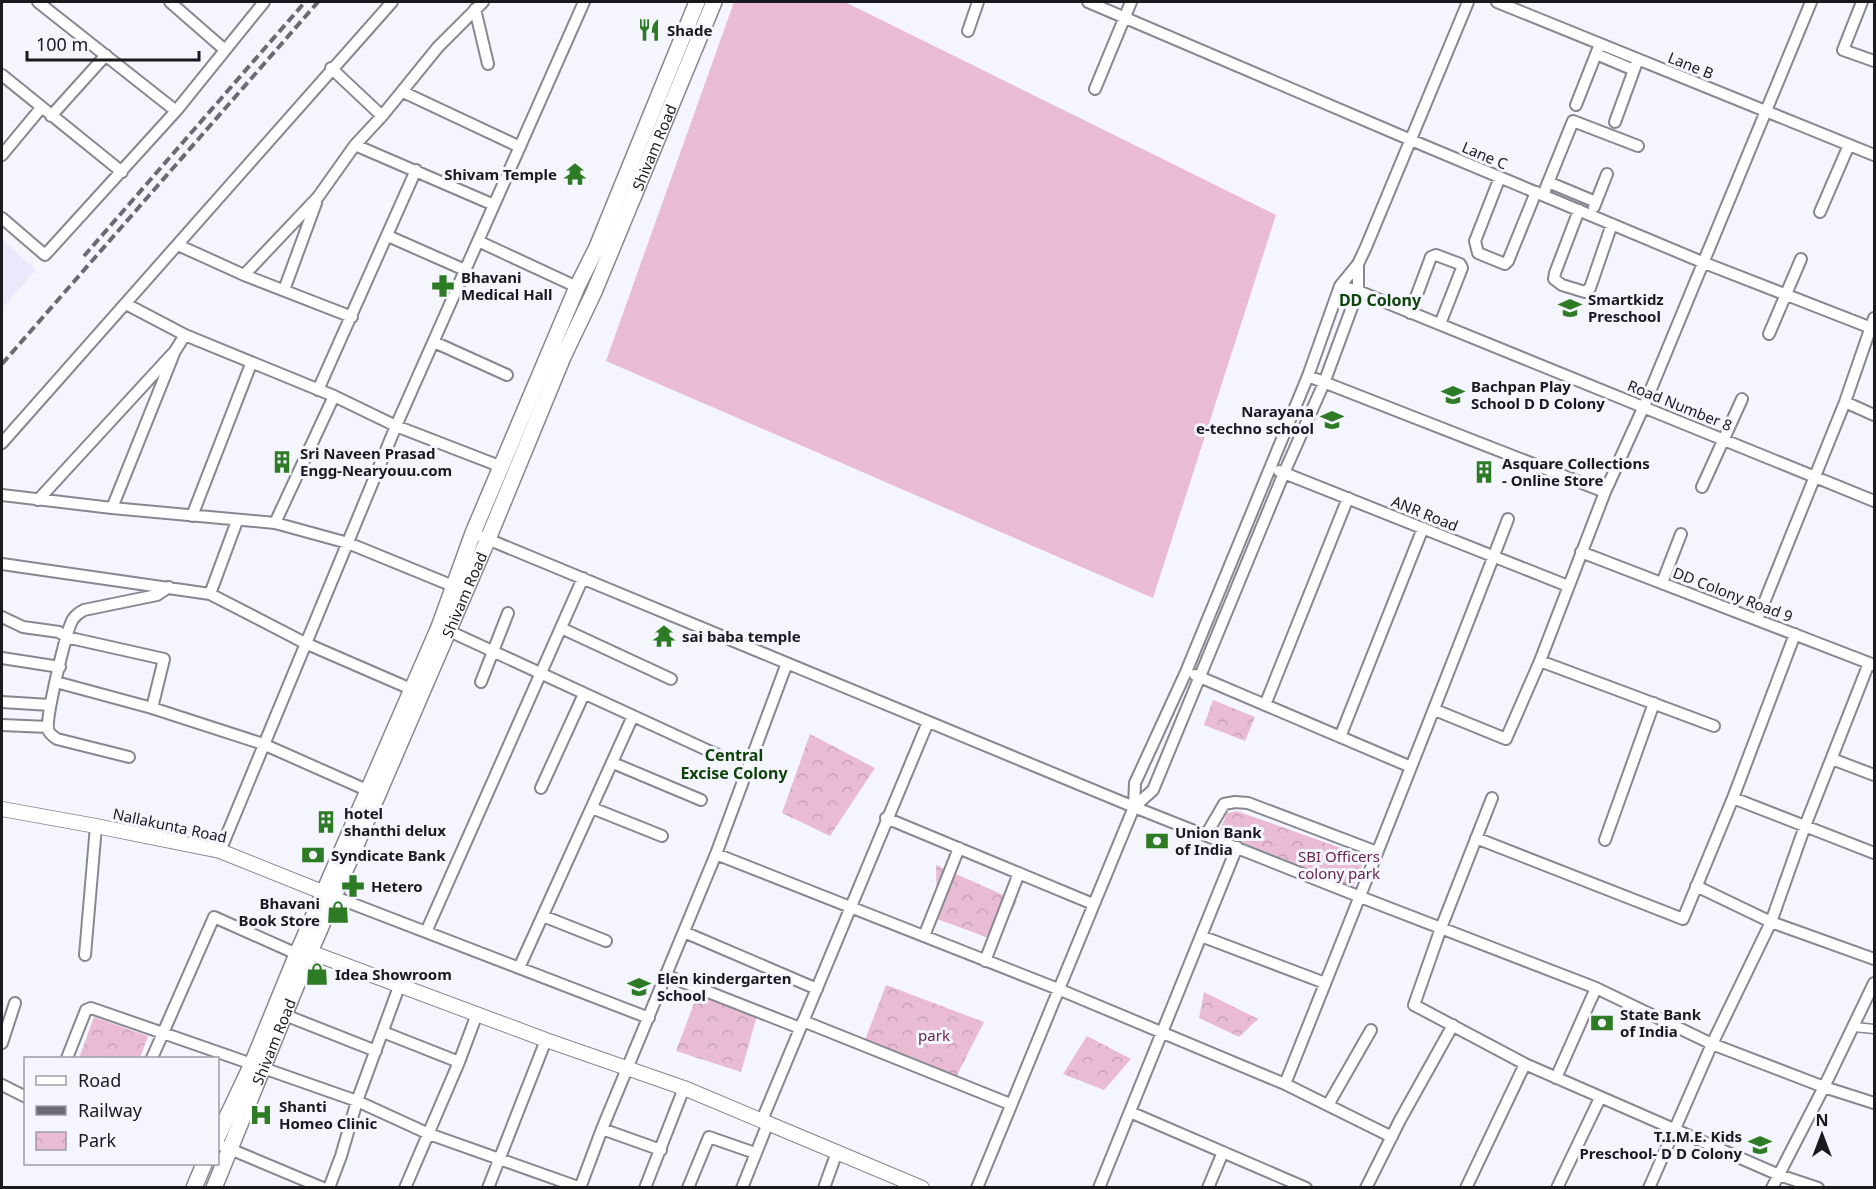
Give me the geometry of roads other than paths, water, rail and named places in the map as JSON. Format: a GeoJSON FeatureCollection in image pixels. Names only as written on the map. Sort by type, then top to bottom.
{"type":"FeatureCollection","features":[{"type":"Feature","properties":{"kind":"main road","name":"Shivam Road"},"geometry":{"type":"LineString","coordinates":[[219,1163],[223,1147],[303,953],[330,895],[369,791],[439,627],[473,533],[577,287],[597,247],[697,2]]}},
{"type":"Feature","properties":{"kind":"main road","name":"Shivam Road"},"geometry":{"type":"LineString","coordinates":[[330,895],[489,539],[563,357],[594,292],[714,2]]}},
{"type":"Feature","properties":{"kind":"main road","name":"Shivam Road"},"geometry":{"type":"LineString","coordinates":[[219,1134],[285,1015],[303,953]]}},
{"type":"Feature","properties":{"kind":"main road"},"geometry":{"type":"LineString","coordinates":[[194,1188],[204,1165]]}},
{"type":"Feature","properties":{"kind":"main road","name":"Shivam Road"},"geometry":{"type":"LineString","coordinates":[[213,1188],[219,1165]]}},
{"type":"Feature","properties":{"kind":"street"},"geometry":{"type":"LineString","coordinates":[[38,2],[176,111]]}},
{"type":"Feature","properties":{"kind":"street"},"geometry":{"type":"LineString","coordinates":[[170,2],[225,50]]}},
{"type":"Feature","properties":{"kind":"street"},"geometry":{"type":"LineString","coordinates":[[2,219],[45,255],[176,111],[264,2]]}},
{"type":"Feature","properties":{"kind":"street"},"geometry":{"type":"LineString","coordinates":[[2,443],[392,2]]}},
{"type":"Feature","properties":{"kind":"street"},"geometry":{"type":"LineString","coordinates":[[220,851],[396,426],[584,2]]}},
{"type":"Feature","properties":{"kind":"street"},"geometry":{"type":"LineString","coordinates":[[968,31],[978,2]]}},
{"type":"Feature","properties":{"kind":"street","name":"Lane C"},"geometry":{"type":"LineString","coordinates":[[1088,2],[1702,262],[1786,296],[1873,325]]}},
{"type":"Feature","properties":{"kind":"street"},"geometry":{"type":"LineString","coordinates":[[1095,89],[1131,2]]}},
{"type":"Feature","properties":{"kind":"street"},"geometry":{"type":"LineString","coordinates":[[977,1188],[1134,807],[1135,783],[1186,672],[1308,376],[1340,286],[1358,264],[1468,2]]}},
{"type":"Feature","properties":{"kind":"street","name":"Lane B"},"geometry":{"type":"LineString","coordinates":[[1497,2],[1598,49],[1875,155]]}},
{"type":"Feature","properties":{"kind":"street"},"geometry":{"type":"LineString","coordinates":[[1435,710],[1506,739],[1540,661],[1605,492],[1644,406],[1810,2]]}},
{"type":"Feature","properties":{"kind":"street"},"geometry":{"type":"LineString","coordinates":[[1862,2],[1843,50],[1875,62]]}},
{"type":"Feature","properties":{"kind":"street"},"geometry":{"type":"LineString","coordinates":[[479,5],[488,64]]}},
{"type":"Feature","properties":{"kind":"street"},"geometry":{"type":"LineString","coordinates":[[244,275],[318,197],[355,145],[403,92],[438,47],[479,5]]}},
{"type":"Feature","properties":{"kind":"street"},"geometry":{"type":"LineString","coordinates":[[1576,105],[1598,49]]}},
{"type":"Feature","properties":{"kind":"street"},"geometry":{"type":"LineString","coordinates":[[51,116],[106,55]]}},
{"type":"Feature","properties":{"kind":"street"},"geometry":{"type":"LineString","coordinates":[[1615,122],[1636,64]]}},
{"type":"Feature","properties":{"kind":"street"},"geometry":{"type":"LineString","coordinates":[[332,68],[382,116]]}},
{"type":"Feature","properties":{"kind":"street"},"geometry":{"type":"LineString","coordinates":[[2,75],[122,172]]}},
{"type":"Feature","properties":{"kind":"street"},"geometry":{"type":"LineString","coordinates":[[403,92],[520,147]]}},
{"type":"Feature","properties":{"kind":"street"},"geometry":{"type":"LineString","coordinates":[[2,155],[41,108]]}},
{"type":"Feature","properties":{"kind":"street"},"geometry":{"type":"LineString","coordinates":[[1500,177],[1475,241],[1478,253],[1505,264],[1539,194],[1548,182],[1573,121],[1638,146]]}},
{"type":"Feature","properties":{"kind":"street"},"geometry":{"type":"LineString","coordinates":[[355,145],[494,205]]}},
{"type":"Feature","properties":{"kind":"street"},"geometry":{"type":"LineString","coordinates":[[1820,212],[1849,145]]}},
{"type":"Feature","properties":{"kind":"street"},"geometry":{"type":"LineString","coordinates":[[318,390],[416,170]]}},
{"type":"Feature","properties":{"kind":"street"},"geometry":{"type":"LineString","coordinates":[[1591,215],[1607,174]]}},
{"type":"Feature","properties":{"kind":"street"},"geometry":{"type":"LineString","coordinates":[[1548,182],[1596,202]]}},
{"type":"Feature","properties":{"kind":"street"},"geometry":{"type":"LineString","coordinates":[[1567,205],[1572,192]]}},
{"type":"Feature","properties":{"kind":"street"},"geometry":{"type":"LineString","coordinates":[[285,290],[318,197]]}},
{"type":"Feature","properties":{"kind":"street"},"geometry":{"type":"LineString","coordinates":[[1579,210],[1555,273],[1554,279],[1562,285],[1585,292],[1590,288],[1612,224]]}},
{"type":"Feature","properties":{"kind":"street"},"geometry":{"type":"LineString","coordinates":[[388,236],[465,270]]}},
{"type":"Feature","properties":{"kind":"street"},"geometry":{"type":"LineString","coordinates":[[478,241],[577,287]]}},
{"type":"Feature","properties":{"kind":"street"},"geometry":{"type":"LineString","coordinates":[[178,245],[244,275],[352,316]]}},
{"type":"Feature","properties":{"kind":"street"},"geometry":{"type":"LineString","coordinates":[[1410,312],[1431,257],[1436,255],[1460,264],[1462,268],[1440,324]]}},
{"type":"Feature","properties":{"kind":"street"},"geometry":{"type":"LineString","coordinates":[[1769,334],[1801,259]]}},
{"type":"Feature","properties":{"kind":"street"},"geometry":{"type":"LineString","coordinates":[[1134,807],[1153,790],[1324,382],[1358,291],[1358,264]]}},
{"type":"Feature","properties":{"kind":"street","name":"Road Number 8"},"geometry":{"type":"LineString","coordinates":[[1340,286],[1358,291],[1875,501]]}},
{"type":"Feature","properties":{"kind":"street"},"geometry":{"type":"LineString","coordinates":[[126,304],[185,335],[251,364],[334,396],[396,426],[502,467]]}},
{"type":"Feature","properties":{"kind":"street"},"geometry":{"type":"LineString","coordinates":[[1757,620],[1845,402],[1873,325]]}},
{"type":"Feature","properties":{"kind":"street"},"geometry":{"type":"LineString","coordinates":[[112,508],[176,351],[185,335]]}},
{"type":"Feature","properties":{"kind":"street"},"geometry":{"type":"LineString","coordinates":[[434,342],[507,375]]}},
{"type":"Feature","properties":{"kind":"street"},"geometry":{"type":"LineString","coordinates":[[38,500],[176,351]]}},
{"type":"Feature","properties":{"kind":"street"},"geometry":{"type":"LineString","coordinates":[[192,516],[251,364]]}},
{"type":"Feature","properties":{"kind":"street"},"geometry":{"type":"LineString","coordinates":[[1308,376],[1605,492]]}},
{"type":"Feature","properties":{"kind":"street"},"geometry":{"type":"LineString","coordinates":[[275,524],[334,396]]}},
{"type":"Feature","properties":{"kind":"street"},"geometry":{"type":"LineString","coordinates":[[1702,487],[1742,399]]}},
{"type":"Feature","properties":{"kind":"street"},"geometry":{"type":"LineString","coordinates":[[1845,402],[1875,415]]}},
{"type":"Feature","properties":{"kind":"street","name":"ANR Road"},"geometry":{"type":"LineString","coordinates":[[1270,467],[1568,586]]}},
{"type":"Feature","properties":{"kind":"street"},"geometry":{"type":"LineString","coordinates":[[2,495],[275,524],[348,543],[453,586]]}},
{"type":"Feature","properties":{"kind":"street"},"geometry":{"type":"LineString","coordinates":[[1265,705],[1348,498]]}},
{"type":"Feature","properties":{"kind":"street"},"geometry":{"type":"LineString","coordinates":[[1285,1084],[1358,897],[1435,710],[1508,519]]}},
{"type":"Feature","properties":{"kind":"street"},"geometry":{"type":"LineString","coordinates":[[210,594],[237,521]]}},
{"type":"Feature","properties":{"kind":"street"},"geometry":{"type":"LineString","coordinates":[[1340,736],[1423,528]]}},
{"type":"Feature","properties":{"kind":"street"},"geometry":{"type":"LineString","coordinates":[[473,533],[1134,807],[1358,897],[1596,988],[1712,1044],[1824,1087],[1875,1103]]}},
{"type":"Feature","properties":{"kind":"street"},"geometry":{"type":"LineString","coordinates":[[1662,583],[1681,534]]}},
{"type":"Feature","properties":{"kind":"street","name":"DD Colony Road 9"},"geometry":{"type":"LineString","coordinates":[[1581,552],[1872,664]]}},
{"type":"Feature","properties":{"kind":"street"},"geometry":{"type":"LineString","coordinates":[[2,564],[210,594],[305,643],[411,689]]}},
{"type":"Feature","properties":{"kind":"street"},"geometry":{"type":"LineString","coordinates":[[426,932],[584,578]]}},
{"type":"Feature","properties":{"kind":"street"},"geometry":{"type":"LineString","coordinates":[[129,757],[57,739],[51,734],[48,727],[50,705],[66,637],[74,617],[84,610],[157,595],[169,587]]}},
{"type":"Feature","properties":{"kind":"street"},"geometry":{"type":"LineString","coordinates":[[481,682],[508,614]]}},
{"type":"Feature","properties":{"kind":"street"},"geometry":{"type":"LineString","coordinates":[[2,617],[20,626],[59,632],[66,637],[164,659],[152,708]]}},
{"type":"Feature","properties":{"kind":"street"},"geometry":{"type":"LineString","coordinates":[[561,628],[671,679]]}},
{"type":"Feature","properties":{"kind":"street"},"geometry":{"type":"LineString","coordinates":[[449,631],[720,756]]}},
{"type":"Feature","properties":{"kind":"street"},"geometry":{"type":"LineString","coordinates":[[1476,838],[1683,919],[1733,798],[1795,634]]}},
{"type":"Feature","properties":{"kind":"street"},"geometry":{"type":"LineString","coordinates":[[2,658],[60,667]]}},
{"type":"Feature","properties":{"kind":"street"},"geometry":{"type":"LineString","coordinates":[[1540,661],[1714,726]]}},
{"type":"Feature","properties":{"kind":"street"},"geometry":{"type":"LineString","coordinates":[[68,1057],[86,1010],[89,1008],[163,1031],[357,1101],[429,1134],[581,1187],[602,1129],[716,854],[788,663]]}},
{"type":"Feature","properties":{"kind":"street"},"geometry":{"type":"LineString","coordinates":[[1649,1188],[1712,1044],[1771,922],[1805,826],[1872,664]]}},
{"type":"Feature","properties":{"kind":"street"},"geometry":{"type":"LineString","coordinates":[[1186,672],[1412,767]]}},
{"type":"Feature","properties":{"kind":"street"},"geometry":{"type":"LineString","coordinates":[[56,682],[152,708],[263,744],[369,791]]}},
{"type":"Feature","properties":{"kind":"street"},"geometry":{"type":"LineString","coordinates":[[541,788],[584,694]]}},
{"type":"Feature","properties":{"kind":"street"},"geometry":{"type":"LineString","coordinates":[[2,702],[50,705]]}},
{"type":"Feature","properties":{"kind":"street"},"geometry":{"type":"LineString","coordinates":[[1605,840],[1654,703]]}},
{"type":"Feature","properties":{"kind":"street"},"geometry":{"type":"LineString","coordinates":[[519,968],[633,716]]}},
{"type":"Feature","properties":{"kind":"street"},"geometry":{"type":"LineString","coordinates":[[742,1188],[801,1024],[927,722]]}},
{"type":"Feature","properties":{"kind":"street"},"geometry":{"type":"LineString","coordinates":[[2,725],[48,727]]}},
{"type":"Feature","properties":{"kind":"street"},"geometry":{"type":"LineString","coordinates":[[1832,759],[1875,774]]}},
{"type":"Feature","properties":{"kind":"street"},"geometry":{"type":"LineString","coordinates":[[613,763],[700,800]]}},
{"type":"Feature","properties":{"kind":"street"},"geometry":{"type":"LineString","coordinates":[[1492,798],[1441,928],[1414,1005],[1525,1064],[1600,1098],[1779,1175],[1818,1188]]}},
{"type":"Feature","properties":{"kind":"street"},"geometry":{"type":"LineString","coordinates":[[1733,798],[1875,853]]}},
{"type":"Feature","properties":{"kind":"street"},"geometry":{"type":"LineString","coordinates":[[1206,835],[1224,804],[1248,803],[1377,852]]}},
{"type":"Feature","properties":{"kind":"street"},"geometry":{"type":"LineString","coordinates":[[592,808],[662,836]]}},
{"type":"Feature","properties":{"kind":"street","name":"Nallakunta Road"},"geometry":{"type":"LineString","coordinates":[[2,810],[220,851],[330,895]]}},
{"type":"Feature","properties":{"kind":"street"},"geometry":{"type":"LineString","coordinates":[[886,818],[1093,904]]}},
{"type":"Feature","properties":{"kind":"street"},"geometry":{"type":"LineString","coordinates":[[84,955],[96,826]]}},
{"type":"Feature","properties":{"kind":"street"},"geometry":{"type":"LineString","coordinates":[[1100,1188],[1238,847]]}},
{"type":"Feature","properties":{"kind":"street"},"geometry":{"type":"LineString","coordinates":[[924,936],[959,848]]}},
{"type":"Feature","properties":{"kind":"street"},"geometry":{"type":"LineString","coordinates":[[716,854],[1058,989],[1285,1084],[1392,1137]]}},
{"type":"Feature","properties":{"kind":"street"},"geometry":{"type":"LineString","coordinates":[[985,961],[1019,873]]}},
{"type":"Feature","properties":{"kind":"street"},"geometry":{"type":"LineString","coordinates":[[1696,886],[1771,922],[1875,959]]}},
{"type":"Feature","properties":{"kind":"street"},"geometry":{"type":"LineString","coordinates":[[330,895],[649,1018]]}},
{"type":"Feature","properties":{"kind":"street"},"geometry":{"type":"LineString","coordinates":[[543,916],[606,941]]}},
{"type":"Feature","properties":{"kind":"street"},"geometry":{"type":"LineString","coordinates":[[153,1057],[214,917],[303,953],[400,984],[546,1040],[684,1088],[837,1152],[898,1183],[921,1188]]}},
{"type":"Feature","properties":{"kind":"street"},"geometry":{"type":"LineString","coordinates":[[684,932],[817,989]]}},
{"type":"Feature","properties":{"kind":"street"},"geometry":{"type":"LineString","coordinates":[[1202,936],[1325,983]]}},
{"type":"Feature","properties":{"kind":"street"},"geometry":{"type":"LineString","coordinates":[[665,975],[1010,1104]]}},
{"type":"Feature","properties":{"kind":"street"},"geometry":{"type":"LineString","coordinates":[[1772,1188],[1875,983]]}},
{"type":"Feature","properties":{"kind":"street"},"geometry":{"type":"LineString","coordinates":[[329,1188],[357,1101],[400,984]]}},
{"type":"Feature","properties":{"kind":"street"},"geometry":{"type":"LineString","coordinates":[[1556,1078],[1596,988]]}},
{"type":"Feature","properties":{"kind":"street"},"geometry":{"type":"LineString","coordinates":[[2,1043],[15,1003]]}},
{"type":"Feature","properties":{"kind":"street"},"geometry":{"type":"LineString","coordinates":[[405,1188],[477,1014]]}},
{"type":"Feature","properties":{"kind":"street"},"geometry":{"type":"LineString","coordinates":[[285,1015],[376,1051]]}},
{"type":"Feature","properties":{"kind":"street"},"geometry":{"type":"LineString","coordinates":[[1366,1188],[1453,1025]]}},
{"type":"Feature","properties":{"kind":"street"},"geometry":{"type":"LineString","coordinates":[[1854,1027],[1875,1029]]}},
{"type":"Feature","properties":{"kind":"street"},"geometry":{"type":"LineString","coordinates":[[1328,1105],[1371,1030]]}},
{"type":"Feature","properties":{"kind":"street"},"geometry":{"type":"LineString","coordinates":[[383,1032],[459,1062]]}},
{"type":"Feature","properties":{"kind":"street"},"geometry":{"type":"LineString","coordinates":[[488,1188],[546,1040]]}},
{"type":"Feature","properties":{"kind":"street"},"geometry":{"type":"LineString","coordinates":[[1466,1188],[1525,1064]]}},
{"type":"Feature","properties":{"kind":"street"},"geometry":{"type":"LineString","coordinates":[[2,1085],[24,1096]]}},
{"type":"Feature","properties":{"kind":"street"},"geometry":{"type":"LineString","coordinates":[[645,1188],[684,1088]]}},
{"type":"Feature","properties":{"kind":"street"},"geometry":{"type":"LineString","coordinates":[[1557,1188],[1600,1098]]}},
{"type":"Feature","properties":{"kind":"street"},"geometry":{"type":"LineString","coordinates":[[1130,1112],[1291,1184],[1306,1188]]}},
{"type":"Feature","properties":{"kind":"street"},"geometry":{"type":"LineString","coordinates":[[602,1129],[660,1150]]}},
{"type":"Feature","properties":{"kind":"street"},"geometry":{"type":"LineString","coordinates":[[688,1188],[709,1137],[755,1154]]}},
{"type":"Feature","properties":{"kind":"street"},"geometry":{"type":"LineString","coordinates":[[223,1147],[323,1188]]}},
{"type":"Feature","properties":{"kind":"street"},"geometry":{"type":"LineString","coordinates":[[824,1188],[837,1152]]}},
{"type":"Feature","properties":{"kind":"street"},"geometry":{"type":"LineString","coordinates":[[1208,1188],[1223,1152]]}},
{"type":"Feature","properties":{"kind":"street"},"geometry":{"type":"LineString","coordinates":[[289,1188],[295,1176]]}},
{"type":"Feature","properties":{"kind":"railway"},"geometry":{"type":"LineString","coordinates":[[84,256],[305,2]]}},
{"type":"Feature","properties":{"kind":"railway"},"geometry":{"type":"LineString","coordinates":[[2,364],[318,2]]}},
{"type":"Feature","properties":{"kind":"place","name":"Shade"},"geometry":{"type":"Point","coordinates":[649,30]}},
{"type":"Feature","properties":{"kind":"place","name":"Shivam Temple"},"geometry":{"type":"Point","coordinates":[575,174]}},
{"type":"Feature","properties":{"kind":"place","name":"Bhavani Medical Hall"},"geometry":{"type":"Point","coordinates":[443,286]}},
{"type":"Feature","properties":{"kind":"place","name":"Smartkidz Preschool"},"geometry":{"type":"Point","coordinates":[1570,308]}},
{"type":"Feature","properties":{"kind":"place","name":"Bachpan Play School D D Colony"},"geometry":{"type":"Point","coordinates":[1453,395]}},
{"type":"Feature","properties":{"kind":"place","name":"Narayana e-techno school"},"geometry":{"type":"Point","coordinates":[1332,420]}},
{"type":"Feature","properties":{"kind":"place","name":"Sri Naveen Prasad Engg-Nearyouu.com"},"geometry":{"type":"Point","coordinates":[282,462]}},
{"type":"Feature","properties":{"kind":"place","name":"Asquare Collections - Online Store"},"geometry":{"type":"Point","coordinates":[1484,472]}},
{"type":"Feature","properties":{"kind":"place","name":"sai baba temple"},"geometry":{"type":"Point","coordinates":[664,636]}},
{"type":"Feature","properties":{"kind":"place","name":"hotel shanthi delux"},"geometry":{"type":"Point","coordinates":[326,822]}},
{"type":"Feature","properties":{"kind":"place","name":"Union Bank of India"},"geometry":{"type":"Point","coordinates":[1157,841]}},
{"type":"Feature","properties":{"kind":"place","name":"Syndicate Bank"},"geometry":{"type":"Point","coordinates":[313,855]}},
{"type":"Feature","properties":{"kind":"place","name":"Hetero"},"geometry":{"type":"Point","coordinates":[353,886]}},
{"type":"Feature","properties":{"kind":"place","name":"Bhavani Book Store"},"geometry":{"type":"Point","coordinates":[338,912]}},
{"type":"Feature","properties":{"kind":"place","name":"Idea Showroom"},"geometry":{"type":"Point","coordinates":[317,974]}},
{"type":"Feature","properties":{"kind":"place","name":"Elen kindergarten School"},"geometry":{"type":"Point","coordinates":[639,987]}},
{"type":"Feature","properties":{"kind":"place","name":"State Bank of India"},"geometry":{"type":"Point","coordinates":[1602,1023]}},
{"type":"Feature","properties":{"kind":"place","name":"Shanti Homeo Clinic"},"geometry":{"type":"Point","coordinates":[261,1115]}},
{"type":"Feature","properties":{"kind":"place","name":"T.I.M.E. Kids Preschool- D D Colony"},"geometry":{"type":"Point","coordinates":[1760,1145]}},
{"type":"Feature","properties":{"kind":"district","name":"DD Colony"},"geometry":{"type":"Point","coordinates":[1380,300]}},
{"type":"Feature","properties":{"kind":"district","name":"Central Excise Colony"},"geometry":{"type":"Point","coordinates":[734,764]}},
{"type":"Feature","properties":{"kind":"park label","name":"SBI Officers colony park"},"geometry":{"type":"Point","coordinates":[1339,864]}},
{"type":"Feature","properties":{"kind":"park label","name":"park"},"geometry":{"type":"Point","coordinates":[934,1035]}}]}
